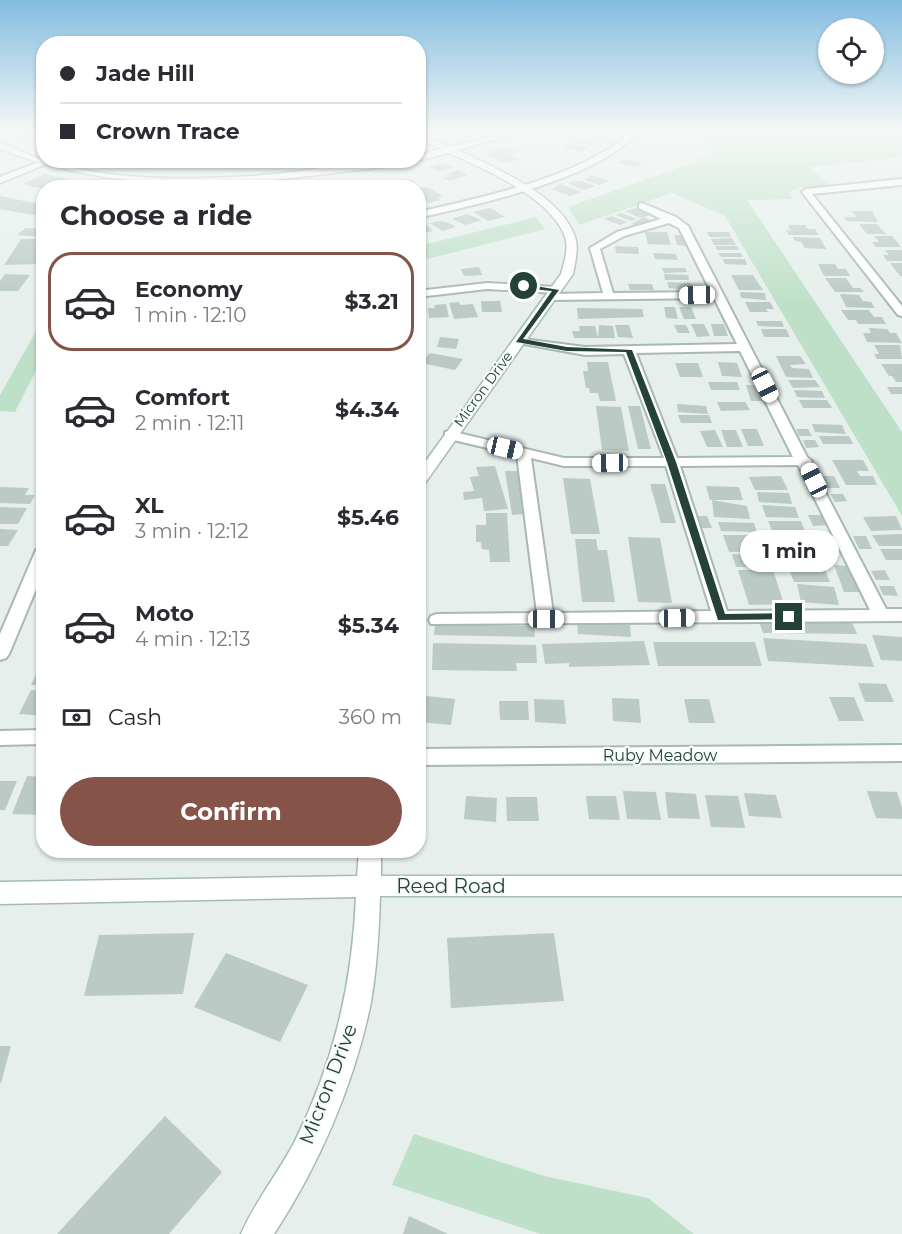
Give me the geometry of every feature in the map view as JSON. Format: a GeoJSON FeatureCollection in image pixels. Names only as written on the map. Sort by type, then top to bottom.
{"type":"FeatureCollection","features":[{"type":"Feature","properties":{"kind":"street"},"geometry":{"type":"LineString","coordinates":[[426,213],[514,189]]}},
{"type":"Feature","properties":{"kind":"street","name":"Micron Drive"},"geometry":{"type":"LineString","coordinates":[[426,471],[567,274],[570,261],[570,238],[560,219],[546,203],[523,189]]}},
{"type":"Feature","properties":{"kind":"street"},"geometry":{"type":"LineString","coordinates":[[839,189],[806,192],[902,313]]}},
{"type":"Feature","properties":{"kind":"street"},"geometry":{"type":"LineString","coordinates":[[642,206],[674,219],[683,226],[805,461],[881,616]]}},
{"type":"Feature","properties":{"kind":"street"},"geometry":{"type":"LineString","coordinates":[[609,297],[595,248],[634,231],[674,219]]}},
{"type":"Feature","properties":{"kind":"street"},"geometry":{"type":"LineString","coordinates":[[426,293],[487,286],[553,294],[609,297],[718,295]]}},
{"type":"Feature","properties":{"kind":"street"},"geometry":{"type":"LineString","coordinates":[[519,340],[567,349],[746,347]]}},
{"type":"Feature","properties":{"kind":"street"},"geometry":{"type":"LineString","coordinates":[[629,350],[672,462],[721,618]]}},
{"type":"Feature","properties":{"kind":"street"},"geometry":{"type":"LineString","coordinates":[[450,435],[564,462],[589,464],[805,461]]}},
{"type":"Feature","properties":{"kind":"street"},"geometry":{"type":"LineString","coordinates":[[523,452],[546,619]]}},
{"type":"Feature","properties":{"kind":"street"},"geometry":{"type":"LineString","coordinates":[[0,654],[36,569]]}},
{"type":"Feature","properties":{"kind":"street"},"geometry":{"type":"LineString","coordinates":[[437,620],[902,615]]}},
{"type":"Feature","properties":{"kind":"street"},"geometry":{"type":"LineString","coordinates":[[0,738],[36,737]]}},
{"type":"Feature","properties":{"kind":"street","name":"Ruby Meadow"},"geometry":{"type":"LineString","coordinates":[[426,757],[902,753]]}},
{"type":"Feature","properties":{"kind":"street","name":"Micron Drive"},"geometry":{"type":"LineString","coordinates":[[256,1234],[270,1215],[317,1123],[348,1041],[358,1000],[370,858]]}},
{"type":"Feature","properties":{"kind":"street","name":"Reed Road"},"geometry":{"type":"LineString","coordinates":[[0,893],[369,886],[902,886]]}},
{"type":"Feature","properties":{"kind":"green space"},"geometry":{"type":"Polygon","coordinates":[[[620,189],[796,189],[790,192],[793,199],[747,200],[902,432],[902,516],[725,216],[672,193],[579,225],[568,207],[620,189]]]}},
{"type":"Feature","properties":{"kind":"green space"},"geometry":{"type":"Polygon","coordinates":[[[536,217],[545,229],[426,259],[426,244],[536,217]]]}},
{"type":"Feature","properties":{"kind":"green space"},"geometry":{"type":"Polygon","coordinates":[[[36,331],[36,371],[15,412],[0,411],[0,395],[36,331]]]}},
{"type":"Feature","properties":{"kind":"green space"},"geometry":{"type":"Polygon","coordinates":[[[414,1134],[544,1176],[648,1198],[694,1234],[541,1234],[392,1185],[414,1134]]]}},
{"type":"Feature","properties":{"kind":"building"},"geometry":{"type":"Polygon","coordinates":[[[426,189],[443,196],[437,198],[441,200],[429,203],[426,201],[426,189]]]}},
{"type":"Feature","properties":{"kind":"building"},"geometry":{"type":"Polygon","coordinates":[[[552,189],[572,189],[581,192],[570,196],[552,189]]]}},
{"type":"Feature","properties":{"kind":"building"},"geometry":{"type":"Polygon","coordinates":[[[0,196],[36,203],[36,214],[33,215],[0,209],[0,196]]]}},
{"type":"Feature","properties":{"kind":"building"},"geometry":{"type":"Polygon","coordinates":[[[490,208],[505,217],[488,221],[473,212],[490,208]]]}},
{"type":"Feature","properties":{"kind":"building"},"geometry":{"type":"Polygon","coordinates":[[[636,208],[650,215],[640,218],[625,211],[636,208]]]}},
{"type":"Feature","properties":{"kind":"building"},"geometry":{"type":"Polygon","coordinates":[[[852,211],[872,211],[878,222],[847,221],[844,217],[857,217],[852,211]]]}},
{"type":"Feature","properties":{"kind":"building"},"geometry":{"type":"Polygon","coordinates":[[[621,213],[637,219],[631,221],[615,215],[621,213]]]}},
{"type":"Feature","properties":{"kind":"building"},"geometry":{"type":"Polygon","coordinates":[[[467,214],[482,220],[466,225],[452,219],[467,214]]]}},
{"type":"Feature","properties":{"kind":"building"},"geometry":{"type":"Polygon","coordinates":[[[611,216],[627,222],[620,225],[604,219],[611,216]]]}},
{"type":"Feature","properties":{"kind":"building"},"geometry":{"type":"Polygon","coordinates":[[[644,217],[653,221],[638,226],[631,224],[644,217]]]}},
{"type":"Feature","properties":{"kind":"building"},"geometry":{"type":"Polygon","coordinates":[[[439,221],[456,227],[442,231],[430,223],[439,221]]]}},
{"type":"Feature","properties":{"kind":"building"},"geometry":{"type":"Polygon","coordinates":[[[426,224],[433,231],[426,232],[426,224]]]}},
{"type":"Feature","properties":{"kind":"building"},"geometry":{"type":"Polygon","coordinates":[[[859,224],[877,224],[886,234],[867,234],[859,224]]]}},
{"type":"Feature","properties":{"kind":"building"},"geometry":{"type":"Polygon","coordinates":[[[788,225],[805,225],[808,229],[815,229],[819,235],[789,235],[786,230],[791,231],[788,225]]]}},
{"type":"Feature","properties":{"kind":"building"},"geometry":{"type":"Polygon","coordinates":[[[26,228],[36,229],[36,236],[17,235],[26,228]]]}},
{"type":"Feature","properties":{"kind":"building"},"geometry":{"type":"Polygon","coordinates":[[[645,232],[667,232],[671,245],[648,244],[645,232]]]}},
{"type":"Feature","properties":{"kind":"building"},"geometry":{"type":"Polygon","coordinates":[[[707,232],[729,232],[731,237],[710,237],[707,232]]]}},
{"type":"Feature","properties":{"kind":"building"},"geometry":{"type":"Polygon","coordinates":[[[674,235],[683,235],[687,246],[677,245],[674,235]]]}},
{"type":"Feature","properties":{"kind":"building"},"geometry":{"type":"Polygon","coordinates":[[[874,236],[892,236],[901,247],[876,247],[872,242],[879,242],[874,236]]]}},
{"type":"Feature","properties":{"kind":"building"},"geometry":{"type":"Polygon","coordinates":[[[793,237],[820,238],[826,249],[805,248],[793,237]]]}},
{"type":"Feature","properties":{"kind":"building"},"geometry":{"type":"Polygon","coordinates":[[[732,238],[736,245],[714,245],[711,239],[732,238]]]}},
{"type":"Feature","properties":{"kind":"building"},"geometry":{"type":"Polygon","coordinates":[[[21,239],[36,239],[36,264],[4,265],[21,239]]]}},
{"type":"Feature","properties":{"kind":"building"},"geometry":{"type":"Polygon","coordinates":[[[615,246],[638,247],[639,254],[616,253],[615,246]]]}},
{"type":"Feature","properties":{"kind":"building"},"geometry":{"type":"Polygon","coordinates":[[[715,246],[737,246],[739,250],[717,250],[715,246]]]}},
{"type":"Feature","properties":{"kind":"building"},"geometry":{"type":"Polygon","coordinates":[[[885,250],[902,250],[902,261],[887,261],[883,255],[889,255],[885,250]]]}},
{"type":"Feature","properties":{"kind":"building"},"geometry":{"type":"Polygon","coordinates":[[[653,253],[676,254],[678,260],[655,259],[653,253]]]}},
{"type":"Feature","properties":{"kind":"building"},"geometry":{"type":"Polygon","coordinates":[[[718,253],[741,253],[743,257],[721,257],[718,253]]]}},
{"type":"Feature","properties":{"kind":"building"},"geometry":{"type":"Polygon","coordinates":[[[722,259],[745,259],[747,265],[725,264],[722,259]]]}},
{"type":"Feature","properties":{"kind":"building"},"geometry":{"type":"Polygon","coordinates":[[[890,263],[902,263],[902,276],[900,276],[890,263]]]}},
{"type":"Feature","properties":{"kind":"building"},"geometry":{"type":"Polygon","coordinates":[[[818,264],[835,264],[838,269],[846,269],[850,276],[824,276],[818,264]]]}},
{"type":"Feature","properties":{"kind":"building"},"geometry":{"type":"Polygon","coordinates":[[[479,267],[482,275],[464,276],[461,269],[479,267]]]}},
{"type":"Feature","properties":{"kind":"building"},"geometry":{"type":"Polygon","coordinates":[[[662,268],[685,268],[687,272],[664,273],[662,268]]]}},
{"type":"Feature","properties":{"kind":"building"},"geometry":{"type":"Polygon","coordinates":[[[5,274],[30,275],[18,291],[0,291],[0,281],[5,274]]]}},
{"type":"Feature","properties":{"kind":"building"},"geometry":{"type":"Polygon","coordinates":[[[664,274],[688,275],[689,280],[665,280],[664,274]]]}},
{"type":"Feature","properties":{"kind":"building"},"geometry":{"type":"Polygon","coordinates":[[[731,275],[753,275],[763,290],[739,290],[731,275]]]}},
{"type":"Feature","properties":{"kind":"building"},"geometry":{"type":"Polygon","coordinates":[[[825,278],[846,278],[853,288],[860,288],[864,292],[835,292],[825,278]]]}},
{"type":"Feature","properties":{"kind":"building"},"geometry":{"type":"Polygon","coordinates":[[[667,282],[691,283],[694,291],[669,288],[667,282]]]}},
{"type":"Feature","properties":{"kind":"building"},"geometry":{"type":"Polygon","coordinates":[[[628,284],[652,284],[654,290],[630,290],[628,284]]]}},
{"type":"Feature","properties":{"kind":"building"},"geometry":{"type":"Polygon","coordinates":[[[740,292],[765,293],[766,300],[741,298],[740,292]]]}},
{"type":"Feature","properties":{"kind":"building"},"geometry":{"type":"Polygon","coordinates":[[[840,294],[859,295],[863,301],[871,302],[875,308],[846,307],[840,294]]]}},
{"type":"Feature","properties":{"kind":"building"},"geometry":{"type":"Polygon","coordinates":[[[481,301],[500,301],[502,312],[482,312],[481,301]]]}},
{"type":"Feature","properties":{"kind":"building"},"geometry":{"type":"Polygon","coordinates":[[[459,302],[460,305],[473,304],[478,317],[454,319],[449,303],[459,302]]]}},
{"type":"Feature","properties":{"kind":"building"},"geometry":{"type":"Polygon","coordinates":[[[745,302],[770,302],[774,309],[766,309],[768,312],[750,312],[745,302]]]}},
{"type":"Feature","properties":{"kind":"building"},"geometry":{"type":"Polygon","coordinates":[[[446,304],[449,317],[429,318],[428,308],[446,304]]]}},
{"type":"Feature","properties":{"kind":"building"},"geometry":{"type":"Polygon","coordinates":[[[664,307],[675,307],[678,319],[666,318],[664,307]]]}},
{"type":"Feature","properties":{"kind":"building"},"geometry":{"type":"Polygon","coordinates":[[[679,307],[691,307],[696,319],[684,319],[679,307]]]}},
{"type":"Feature","properties":{"kind":"building"},"geometry":{"type":"Polygon","coordinates":[[[577,308],[642,309],[644,317],[578,319],[577,308]]]}},
{"type":"Feature","properties":{"kind":"building"},"geometry":{"type":"Polygon","coordinates":[[[841,310],[869,310],[874,317],[882,317],[886,324],[858,324],[856,320],[848,320],[841,310]]]}},
{"type":"Feature","properties":{"kind":"building"},"geometry":{"type":"Polygon","coordinates":[[[756,321],[782,321],[784,327],[758,326],[756,321]]]}},
{"type":"Feature","properties":{"kind":"building"},"geometry":{"type":"Polygon","coordinates":[[[691,324],[704,324],[710,336],[697,337],[691,324]]]}},
{"type":"Feature","properties":{"kind":"building"},"geometry":{"type":"Polygon","coordinates":[[[711,324],[724,324],[728,336],[714,336],[711,324]]]}},
{"type":"Feature","properties":{"kind":"building"},"geometry":{"type":"Polygon","coordinates":[[[599,325],[613,326],[615,338],[598,338],[599,325]]]}},
{"type":"Feature","properties":{"kind":"building"},"geometry":{"type":"Polygon","coordinates":[[[615,325],[629,325],[633,338],[618,337],[615,325]]]}},
{"type":"Feature","properties":{"kind":"building"},"geometry":{"type":"Polygon","coordinates":[[[674,325],[686,325],[690,333],[678,333],[674,325]]]}},
{"type":"Feature","properties":{"kind":"building"},"geometry":{"type":"Polygon","coordinates":[[[579,326],[595,326],[598,338],[574,338],[572,331],[580,331],[579,326]]]}},
{"type":"Feature","properties":{"kind":"building"},"geometry":{"type":"Polygon","coordinates":[[[869,328],[887,329],[890,333],[896,333],[902,343],[867,342],[863,333],[871,333],[869,328]]]}},
{"type":"Feature","properties":{"kind":"building"},"geometry":{"type":"Polygon","coordinates":[[[761,329],[786,329],[790,337],[764,337],[761,329]]]}},
{"type":"Feature","properties":{"kind":"building"},"geometry":{"type":"Polygon","coordinates":[[[440,337],[459,339],[456,349],[437,347],[440,337]]]}},
{"type":"Feature","properties":{"kind":"building"},"geometry":{"type":"Polygon","coordinates":[[[874,345],[900,345],[902,359],[877,359],[874,354],[879,354],[874,345]]]}},
{"type":"Feature","properties":{"kind":"building"},"geometry":{"type":"Polygon","coordinates":[[[430,353],[463,359],[455,370],[426,364],[426,357],[430,353]]]}},
{"type":"Feature","properties":{"kind":"building"},"geometry":{"type":"Polygon","coordinates":[[[776,356],[800,356],[806,364],[790,365],[792,368],[809,369],[813,378],[786,377],[776,356]]]}},
{"type":"Feature","properties":{"kind":"building"},"geometry":{"type":"Polygon","coordinates":[[[587,362],[608,362],[616,401],[600,401],[598,393],[590,393],[589,388],[586,388],[583,371],[588,371],[587,362]]]}},
{"type":"Feature","properties":{"kind":"building"},"geometry":{"type":"Polygon","coordinates":[[[718,362],[737,363],[742,377],[722,376],[718,362]]]}},
{"type":"Feature","properties":{"kind":"building"},"geometry":{"type":"Polygon","coordinates":[[[675,363],[698,363],[703,377],[680,377],[675,363]]]}},
{"type":"Feature","properties":{"kind":"building"},"geometry":{"type":"Polygon","coordinates":[[[881,364],[902,364],[902,382],[896,382],[892,376],[889,376],[881,364]]]}},
{"type":"Feature","properties":{"kind":"building"},"geometry":{"type":"Polygon","coordinates":[[[788,380],[815,380],[820,387],[793,388],[788,380]]]}},
{"type":"Feature","properties":{"kind":"building"},"geometry":{"type":"Polygon","coordinates":[[[708,382],[737,382],[740,390],[711,390],[708,382]]]}},
{"type":"Feature","properties":{"kind":"building"},"geometry":{"type":"Polygon","coordinates":[[[746,385],[757,385],[763,401],[751,401],[746,385]]]}},
{"type":"Feature","properties":{"kind":"building"},"geometry":{"type":"Polygon","coordinates":[[[887,387],[902,387],[902,394],[891,394],[887,387]]]}},
{"type":"Feature","properties":{"kind":"building"},"geometry":{"type":"Polygon","coordinates":[[[794,390],[822,391],[825,398],[797,397],[794,390]]]}},
{"type":"Feature","properties":{"kind":"building"},"geometry":{"type":"Polygon","coordinates":[[[799,400],[827,400],[832,408],[803,408],[799,400]]]}},
{"type":"Feature","properties":{"kind":"building"},"geometry":{"type":"Polygon","coordinates":[[[717,402],[745,402],[750,410],[721,411],[717,402]]]}},
{"type":"Feature","properties":{"kind":"building"},"geometry":{"type":"Polygon","coordinates":[[[677,404],[706,406],[708,414],[678,412],[677,404]]]}},
{"type":"Feature","properties":{"kind":"building"},"geometry":{"type":"Polygon","coordinates":[[[596,406],[621,407],[629,451],[602,450],[596,406]]]}},
{"type":"Feature","properties":{"kind":"building"},"geometry":{"type":"Polygon","coordinates":[[[628,406],[640,406],[651,449],[638,449],[628,406]]]}},
{"type":"Feature","properties":{"kind":"building"},"geometry":{"type":"Polygon","coordinates":[[[678,415],[709,415],[712,423],[681,423],[678,415]]]}},
{"type":"Feature","properties":{"kind":"building"},"geometry":{"type":"Polygon","coordinates":[[[812,424],[842,425],[846,434],[815,432],[812,424]]]}},
{"type":"Feature","properties":{"kind":"building"},"geometry":{"type":"Polygon","coordinates":[[[741,429],[757,429],[764,446],[748,446],[741,429]]]}},
{"type":"Feature","properties":{"kind":"building"},"geometry":{"type":"Polygon","coordinates":[[[796,429],[808,429],[812,436],[799,436],[796,429]]]}},
{"type":"Feature","properties":{"kind":"building"},"geometry":{"type":"Polygon","coordinates":[[[715,430],[723,447],[707,447],[700,431],[715,430]]]}},
{"type":"Feature","properties":{"kind":"building"},"geometry":{"type":"Polygon","coordinates":[[[721,430],[736,430],[743,447],[727,447],[721,430]]]}},
{"type":"Feature","properties":{"kind":"building"},"geometry":{"type":"Polygon","coordinates":[[[819,436],[849,436],[853,444],[823,444],[819,436]]]}},
{"type":"Feature","properties":{"kind":"building"},"geometry":{"type":"Polygon","coordinates":[[[803,440],[815,440],[819,447],[806,448],[803,440]]]}},
{"type":"Feature","properties":{"kind":"building"},"geometry":{"type":"Polygon","coordinates":[[[832,460],[863,460],[869,471],[857,471],[860,476],[873,476],[877,485],[846,485],[832,460]]]}},
{"type":"Feature","properties":{"kind":"building"},"geometry":{"type":"Polygon","coordinates":[[[495,466],[508,509],[484,511],[482,498],[464,500],[463,492],[474,491],[470,477],[479,476],[476,467],[495,466]]]}},
{"type":"Feature","properties":{"kind":"building"},"geometry":{"type":"Polygon","coordinates":[[[505,471],[518,471],[525,514],[512,515],[505,471]]]}},
{"type":"Feature","properties":{"kind":"building"},"geometry":{"type":"Polygon","coordinates":[[[781,476],[788,490],[755,490],[749,477],[781,476]]]}},
{"type":"Feature","properties":{"kind":"building"},"geometry":{"type":"Polygon","coordinates":[[[822,476],[834,476],[840,488],[828,488],[822,476]]]}},
{"type":"Feature","properties":{"kind":"building"},"geometry":{"type":"Polygon","coordinates":[[[563,478],[590,479],[600,534],[571,534],[563,478]]]}},
{"type":"Feature","properties":{"kind":"building"},"geometry":{"type":"Polygon","coordinates":[[[650,484],[665,484],[676,523],[661,523],[650,484]]]}},
{"type":"Feature","properties":{"kind":"building"},"geometry":{"type":"Polygon","coordinates":[[[706,486],[739,487],[743,500],[710,500],[706,486]]]}},
{"type":"Feature","properties":{"kind":"building"},"geometry":{"type":"Polygon","coordinates":[[[0,487],[29,488],[25,495],[35,495],[30,504],[0,503],[0,487]]]}},
{"type":"Feature","properties":{"kind":"building"},"geometry":{"type":"Polygon","coordinates":[[[757,492],[789,493],[792,504],[759,502],[757,492]]]}},
{"type":"Feature","properties":{"kind":"building"},"geometry":{"type":"Polygon","coordinates":[[[830,494],[843,494],[847,501],[835,502],[830,494]]]}},
{"type":"Feature","properties":{"kind":"building"},"geometry":{"type":"Polygon","coordinates":[[[712,500],[747,506],[750,519],[714,517],[712,500]]]}},
{"type":"Feature","properties":{"kind":"building"},"geometry":{"type":"Polygon","coordinates":[[[762,505],[795,507],[799,518],[766,517],[762,505]]]}},
{"type":"Feature","properties":{"kind":"building"},"geometry":{"type":"Polygon","coordinates":[[[0,507],[27,508],[18,524],[0,524],[0,507]]]}},
{"type":"Feature","properties":{"kind":"building"},"geometry":{"type":"Polygon","coordinates":[[[486,513],[507,513],[510,562],[490,562],[489,550],[482,549],[481,542],[476,542],[476,525],[486,525],[486,513]]]}},
{"type":"Feature","properties":{"kind":"building"},"geometry":{"type":"Polygon","coordinates":[[[808,515],[822,515],[827,525],[813,526],[808,515]]]}},
{"type":"Feature","properties":{"kind":"building"},"geometry":{"type":"Polygon","coordinates":[[[694,516],[707,516],[712,528],[698,528],[694,516]]]}},
{"type":"Feature","properties":{"kind":"building"},"geometry":{"type":"Polygon","coordinates":[[[896,516],[902,530],[871,531],[863,517],[896,516]]]}},
{"type":"Feature","properties":{"kind":"building"},"geometry":{"type":"Polygon","coordinates":[[[768,521],[801,521],[805,532],[772,531],[768,521]]]}},
{"type":"Feature","properties":{"kind":"building"},"geometry":{"type":"Polygon","coordinates":[[[718,522],[754,523],[757,532],[721,531],[718,522]]]}},
{"type":"Feature","properties":{"kind":"building"},"geometry":{"type":"Polygon","coordinates":[[[0,529],[18,530],[8,546],[0,546],[0,529]]]}},
{"type":"Feature","properties":{"kind":"building"},"geometry":{"type":"Polygon","coordinates":[[[902,534],[902,546],[879,546],[872,535],[902,534]]]}},
{"type":"Feature","properties":{"kind":"building"},"geometry":{"type":"Polygon","coordinates":[[[723,535],[758,535],[765,551],[729,552],[723,535]]]}},
{"type":"Feature","properties":{"kind":"building"},"geometry":{"type":"Polygon","coordinates":[[[853,536],[866,536],[872,549],[859,549],[853,536]]]}},
{"type":"Feature","properties":{"kind":"building"},"geometry":{"type":"Polygon","coordinates":[[[628,537],[660,538],[672,603],[638,602],[628,537]]]}},
{"type":"Feature","properties":{"kind":"building"},"geometry":{"type":"Polygon","coordinates":[[[776,537],[809,537],[815,550],[781,550],[776,537]]]}},
{"type":"Feature","properties":{"kind":"building"},"geometry":{"type":"Polygon","coordinates":[[[575,539],[596,539],[598,550],[607,550],[615,602],[582,602],[575,539]]]}},
{"type":"Feature","properties":{"kind":"building"},"geometry":{"type":"Polygon","coordinates":[[[880,549],[902,549],[902,560],[886,560],[880,549]]]}},
{"type":"Feature","properties":{"kind":"building"},"geometry":{"type":"Polygon","coordinates":[[[732,554],[767,555],[771,567],[736,567],[732,554]]]}},
{"type":"Feature","properties":{"kind":"building"},"geometry":{"type":"Polygon","coordinates":[[[834,565],[849,566],[860,592],[844,592],[834,565]]]}},
{"type":"Feature","properties":{"kind":"building"},"geometry":{"type":"Polygon","coordinates":[[[738,570],[773,570],[784,604],[749,605],[738,570]]]}},
{"type":"Feature","properties":{"kind":"building"},"geometry":{"type":"Polygon","coordinates":[[[789,570],[825,570],[830,582],[794,582],[789,570]]]}},
{"type":"Feature","properties":{"kind":"building"},"geometry":{"type":"Polygon","coordinates":[[[885,570],[890,580],[876,580],[871,571],[885,570]]]}},
{"type":"Feature","properties":{"kind":"building"},"geometry":{"type":"Polygon","coordinates":[[[797,584],[834,587],[839,605],[801,602],[797,584]]]}},
{"type":"Feature","properties":{"kind":"building"},"geometry":{"type":"Polygon","coordinates":[[[879,586],[894,586],[898,596],[883,595],[879,586]]]}},
{"type":"Feature","properties":{"kind":"building"},"geometry":{"type":"Polygon","coordinates":[[[759,622],[852,622],[857,634],[763,633],[759,622]]]}},
{"type":"Feature","properties":{"kind":"building"},"geometry":{"type":"Polygon","coordinates":[[[577,623],[630,625],[631,637],[578,634],[577,623]]]}},
{"type":"Feature","properties":{"kind":"building"},"geometry":{"type":"Polygon","coordinates":[[[435,624],[534,626],[535,637],[434,635],[435,624]]]}},
{"type":"Feature","properties":{"kind":"building"},"geometry":{"type":"Polygon","coordinates":[[[872,635],[902,637],[902,661],[881,660],[872,635]]]}},
{"type":"Feature","properties":{"kind":"building"},"geometry":{"type":"Polygon","coordinates":[[[763,638],[866,644],[874,667],[768,661],[763,638]]]}},
{"type":"Feature","properties":{"kind":"building"},"geometry":{"type":"Polygon","coordinates":[[[644,641],[650,665],[569,667],[569,663],[545,664],[542,644],[644,641]]]}},
{"type":"Feature","properties":{"kind":"building"},"geometry":{"type":"Polygon","coordinates":[[[653,642],[755,642],[762,666],[658,666],[653,642]]]}},
{"type":"Feature","properties":{"kind":"building"},"geometry":{"type":"Polygon","coordinates":[[[433,643],[536,645],[537,663],[516,663],[517,671],[432,670],[433,643]]]}},
{"type":"Feature","properties":{"kind":"building"},"geometry":{"type":"Polygon","coordinates":[[[36,674],[36,685],[31,685],[36,674]]]}},
{"type":"Feature","properties":{"kind":"building"},"geometry":{"type":"Polygon","coordinates":[[[858,683],[886,684],[894,702],[865,702],[858,683]]]}},
{"type":"Feature","properties":{"kind":"building"},"geometry":{"type":"Polygon","coordinates":[[[31,690],[36,690],[36,715],[19,714],[31,690]]]}},
{"type":"Feature","properties":{"kind":"building"},"geometry":{"type":"Polygon","coordinates":[[[426,696],[455,699],[451,725],[426,722],[426,696]]]}},
{"type":"Feature","properties":{"kind":"building"},"geometry":{"type":"Polygon","coordinates":[[[829,697],[854,697],[864,721],[839,721],[829,697]]]}},
{"type":"Feature","properties":{"kind":"building"},"geometry":{"type":"Polygon","coordinates":[[[612,698],[639,699],[641,723],[613,721],[612,698]]]}},
{"type":"Feature","properties":{"kind":"building"},"geometry":{"type":"Polygon","coordinates":[[[534,699],[564,700],[566,724],[535,722],[534,699]]]}},
{"type":"Feature","properties":{"kind":"building"},"geometry":{"type":"Polygon","coordinates":[[[684,699],[709,699],[715,723],[689,723],[684,699]]]}},
{"type":"Feature","properties":{"kind":"building"},"geometry":{"type":"Polygon","coordinates":[[[499,701],[528,701],[529,720],[500,720],[499,701]]]}},
{"type":"Feature","properties":{"kind":"building"},"geometry":{"type":"Polygon","coordinates":[[[27,776],[36,777],[36,815],[12,814],[27,776]]]}},
{"type":"Feature","properties":{"kind":"building"},"geometry":{"type":"Polygon","coordinates":[[[0,781],[17,781],[5,810],[0,810],[0,781]]]}},
{"type":"Feature","properties":{"kind":"building"},"geometry":{"type":"Polygon","coordinates":[[[623,791],[656,792],[661,820],[627,819],[623,791]]]}},
{"type":"Feature","properties":{"kind":"building"},"geometry":{"type":"Polygon","coordinates":[[[867,791],[897,792],[902,808],[902,819],[876,818],[867,791]]]}},
{"type":"Feature","properties":{"kind":"building"},"geometry":{"type":"Polygon","coordinates":[[[665,792],[696,794],[700,819],[668,818],[665,792]]]}},
{"type":"Feature","properties":{"kind":"building"},"geometry":{"type":"Polygon","coordinates":[[[744,793],[776,795],[782,818],[749,816],[744,793]]]}},
{"type":"Feature","properties":{"kind":"building"},"geometry":{"type":"Polygon","coordinates":[[[705,795],[738,796],[745,828],[711,827],[705,795]]]}},
{"type":"Feature","properties":{"kind":"building"},"geometry":{"type":"Polygon","coordinates":[[[466,796],[497,798],[496,822],[464,819],[466,796]]]}},
{"type":"Feature","properties":{"kind":"building"},"geometry":{"type":"Polygon","coordinates":[[[586,796],[616,796],[620,820],[589,819],[586,796]]]}},
{"type":"Feature","properties":{"kind":"building"},"geometry":{"type":"Polygon","coordinates":[[[506,797],[537,797],[539,821],[507,821],[506,797]]]}},
{"type":"Feature","properties":{"kind":"building"},"geometry":{"type":"Polygon","coordinates":[[[194,933],[183,994],[84,996],[99,935],[194,933]]]}},
{"type":"Feature","properties":{"kind":"building"},"geometry":{"type":"Polygon","coordinates":[[[554,933],[564,1001],[451,1008],[447,938],[554,933]]]}},
{"type":"Feature","properties":{"kind":"building"},"geometry":{"type":"Polygon","coordinates":[[[226,953],[308,985],[280,1042],[194,1007],[226,953]]]}},
{"type":"Feature","properties":{"kind":"building"},"geometry":{"type":"Polygon","coordinates":[[[0,1046],[11,1046],[1,1083],[0,1082],[0,1046]]]}},
{"type":"Feature","properties":{"kind":"building"},"geometry":{"type":"Polygon","coordinates":[[[165,1116],[222,1172],[169,1234],[57,1234],[165,1116]]]}},
{"type":"Feature","properties":{"kind":"building"},"geometry":{"type":"Polygon","coordinates":[[[409,1216],[448,1234],[403,1234],[409,1216]]]}},
{"type":"Feature","properties":{"kind":"route"},"geometry":{"type":"LineString","coordinates":[[524,286],[556,290],[519,340],[585,351],[629,350],[672,462],[721,618],[789,617]]}}]}
